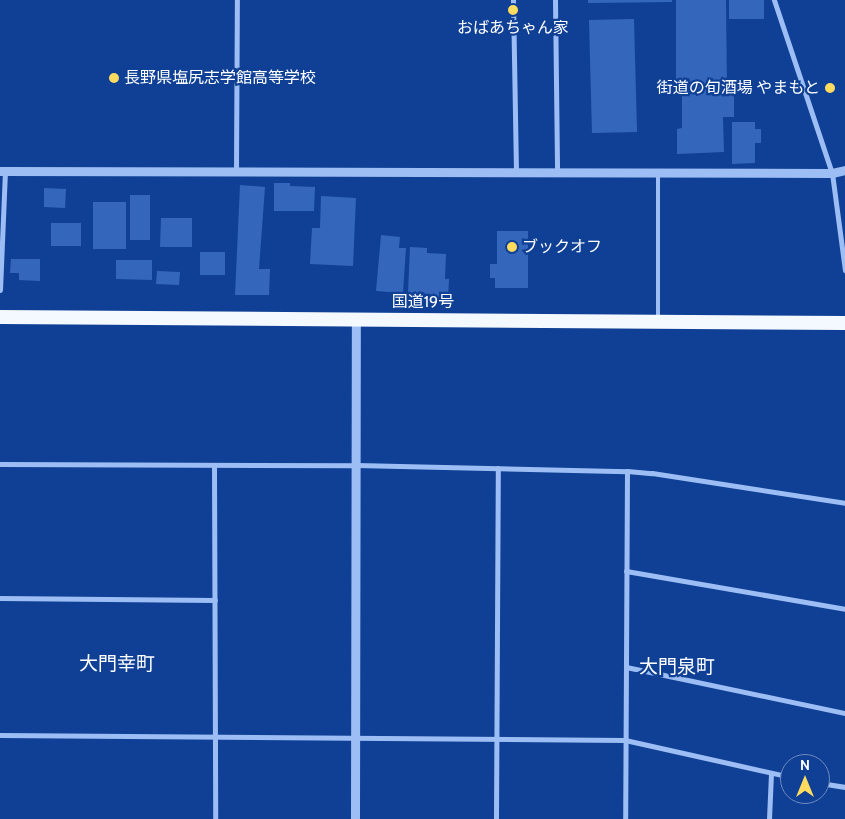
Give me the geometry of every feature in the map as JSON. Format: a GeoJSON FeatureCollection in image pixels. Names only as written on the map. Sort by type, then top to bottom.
{"type":"FeatureCollection","features":[{"type":"Feature","properties":{"kind":"highway","name":"国道19号"},"geometry":{"type":"LineString","coordinates":[[0,317],[845,323]]}},
{"type":"Feature","properties":{"kind":"street"},"geometry":{"type":"LineString","coordinates":[[236,170],[237,0]]}},
{"type":"Feature","properties":{"kind":"street"},"geometry":{"type":"LineString","coordinates":[[513,0],[516,171]]}},
{"type":"Feature","properties":{"kind":"street"},"geometry":{"type":"LineString","coordinates":[[555,0],[558,171]]}},
{"type":"Feature","properties":{"kind":"street"},"geometry":{"type":"LineString","coordinates":[[774,0],[832,173],[845,270]]}},
{"type":"Feature","properties":{"kind":"street"},"geometry":{"type":"LineString","coordinates":[[0,290],[2,171],[236,170],[832,173],[845,170]]}},
{"type":"Feature","properties":{"kind":"street"},"geometry":{"type":"LineString","coordinates":[[355,819],[356,320]]}},
{"type":"Feature","properties":{"kind":"street"},"geometry":{"type":"LineString","coordinates":[[0,464],[356,465],[652,472],[845,502]]}},
{"type":"Feature","properties":{"kind":"street"},"geometry":{"type":"LineString","coordinates":[[214,466],[215,819]]}},
{"type":"Feature","properties":{"kind":"street"},"geometry":{"type":"LineString","coordinates":[[496,819],[498,468]]}},
{"type":"Feature","properties":{"kind":"street"},"geometry":{"type":"LineString","coordinates":[[625,819],[627,471]]}},
{"type":"Feature","properties":{"kind":"street"},"geometry":{"type":"LineString","coordinates":[[626,571],[845,609]]}},
{"type":"Feature","properties":{"kind":"street"},"geometry":{"type":"LineString","coordinates":[[0,598],[214,600]]}},
{"type":"Feature","properties":{"kind":"street"},"geometry":{"type":"LineString","coordinates":[[626,666],[845,713]]}},
{"type":"Feature","properties":{"kind":"street"},"geometry":{"type":"LineString","coordinates":[[0,735],[625,740],[780,776]]}},
{"type":"Feature","properties":{"kind":"street"},"geometry":{"type":"LineString","coordinates":[[770,819],[771,774]]}},
{"type":"Feature","properties":{"kind":"street"},"geometry":{"type":"LineString","coordinates":[[830,784],[845,787]]}},
{"type":"Feature","properties":{"kind":"lane"},"geometry":{"type":"LineString","coordinates":[[658,172],[658,322]]}},
{"type":"Feature","properties":{"kind":"building"},"geometry":{"type":"Polygon","coordinates":[[[588,0],[672,0],[672,2],[588,3],[588,0]]]}},
{"type":"Feature","properties":{"kind":"building"},"geometry":{"type":"Polygon","coordinates":[[[676,0],[726,0],[727,88],[734,88],[734,117],[723,117],[724,152],[677,154],[677,129],[682,128],[682,87],[676,87],[676,0]]]}},
{"type":"Feature","properties":{"kind":"building"},"geometry":{"type":"Polygon","coordinates":[[[729,0],[764,0],[764,19],[729,19],[729,0]]]}},
{"type":"Feature","properties":{"kind":"building"},"geometry":{"type":"Polygon","coordinates":[[[634,19],[637,132],[592,133],[589,20],[634,19]]]}},
{"type":"Feature","properties":{"kind":"building"},"geometry":{"type":"Polygon","coordinates":[[[732,122],[755,122],[755,129],[761,129],[761,143],[755,143],[755,163],[732,164],[732,122]]]}},
{"type":"Feature","properties":{"kind":"building"},"geometry":{"type":"Polygon","coordinates":[[[274,183],[290,183],[290,186],[315,187],[314,211],[274,211],[274,183]]]}},
{"type":"Feature","properties":{"kind":"building"},"geometry":{"type":"Polygon","coordinates":[[[240,185],[265,187],[259,269],[270,269],[269,295],[235,295],[240,185]]]}},
{"type":"Feature","properties":{"kind":"building"},"geometry":{"type":"Polygon","coordinates":[[[44,188],[66,189],[65,208],[44,207],[44,188]]]}},
{"type":"Feature","properties":{"kind":"building"},"geometry":{"type":"Polygon","coordinates":[[[130,195],[150,195],[150,240],[130,240],[130,195]]]}},
{"type":"Feature","properties":{"kind":"building"},"geometry":{"type":"Polygon","coordinates":[[[321,196],[356,198],[353,266],[310,264],[312,228],[320,228],[321,196]]]}},
{"type":"Feature","properties":{"kind":"building"},"geometry":{"type":"Polygon","coordinates":[[[93,202],[126,202],[126,249],[93,249],[93,202]]]}},
{"type":"Feature","properties":{"kind":"building"},"geometry":{"type":"Polygon","coordinates":[[[161,218],[192,218],[192,247],[160,247],[161,218]]]}},
{"type":"Feature","properties":{"kind":"building"},"geometry":{"type":"Polygon","coordinates":[[[51,223],[81,223],[81,246],[51,246],[51,223]]]}},
{"type":"Feature","properties":{"kind":"building","name":"ブックオフ"},"geometry":{"type":"Polygon","coordinates":[[[497,231],[528,231],[528,288],[495,288],[495,278],[490,278],[490,264],[497,264],[497,231]]]}},
{"type":"Feature","properties":{"kind":"building"},"geometry":{"type":"Polygon","coordinates":[[[381,235],[400,237],[399,248],[406,248],[403,293],[376,291],[381,235]]]}},
{"type":"Feature","properties":{"kind":"building"},"geometry":{"type":"Polygon","coordinates":[[[410,247],[427,248],[427,253],[446,254],[445,279],[449,279],[448,299],[437,298],[437,295],[408,293],[410,247]]]}},
{"type":"Feature","properties":{"kind":"building"},"geometry":{"type":"Polygon","coordinates":[[[200,252],[225,252],[225,275],[200,275],[200,252]]]}},
{"type":"Feature","properties":{"kind":"building"},"geometry":{"type":"Polygon","coordinates":[[[11,259],[40,259],[40,281],[19,280],[19,273],[10,273],[11,259]]]}},
{"type":"Feature","properties":{"kind":"building"},"geometry":{"type":"Polygon","coordinates":[[[116,260],[152,260],[152,280],[116,279],[116,260]]]}},
{"type":"Feature","properties":{"kind":"building"},"geometry":{"type":"Polygon","coordinates":[[[157,271],[180,272],[179,285],[156,284],[157,271]]]}},
{"type":"Feature","properties":{"kind":"place","name":"おばあちゃん家"},"geometry":{"type":"Point","coordinates":[513,10]}},
{"type":"Feature","properties":{"kind":"place","name":"長野県塩尻志学館高等学校"},"geometry":{"type":"Point","coordinates":[114,78]}},
{"type":"Feature","properties":{"kind":"place","name":"街道の旬酒場 やまもと"},"geometry":{"type":"Point","coordinates":[830,88]}},
{"type":"Feature","properties":{"kind":"place","name":"ブックオフ"},"geometry":{"type":"Point","coordinates":[512,247]}},
{"type":"Feature","properties":{"kind":"district","name":"大門幸町"},"geometry":{"type":"Point","coordinates":[117,664]}},
{"type":"Feature","properties":{"kind":"district","name":"大門泉町"},"geometry":{"type":"Point","coordinates":[677,667]}}]}
